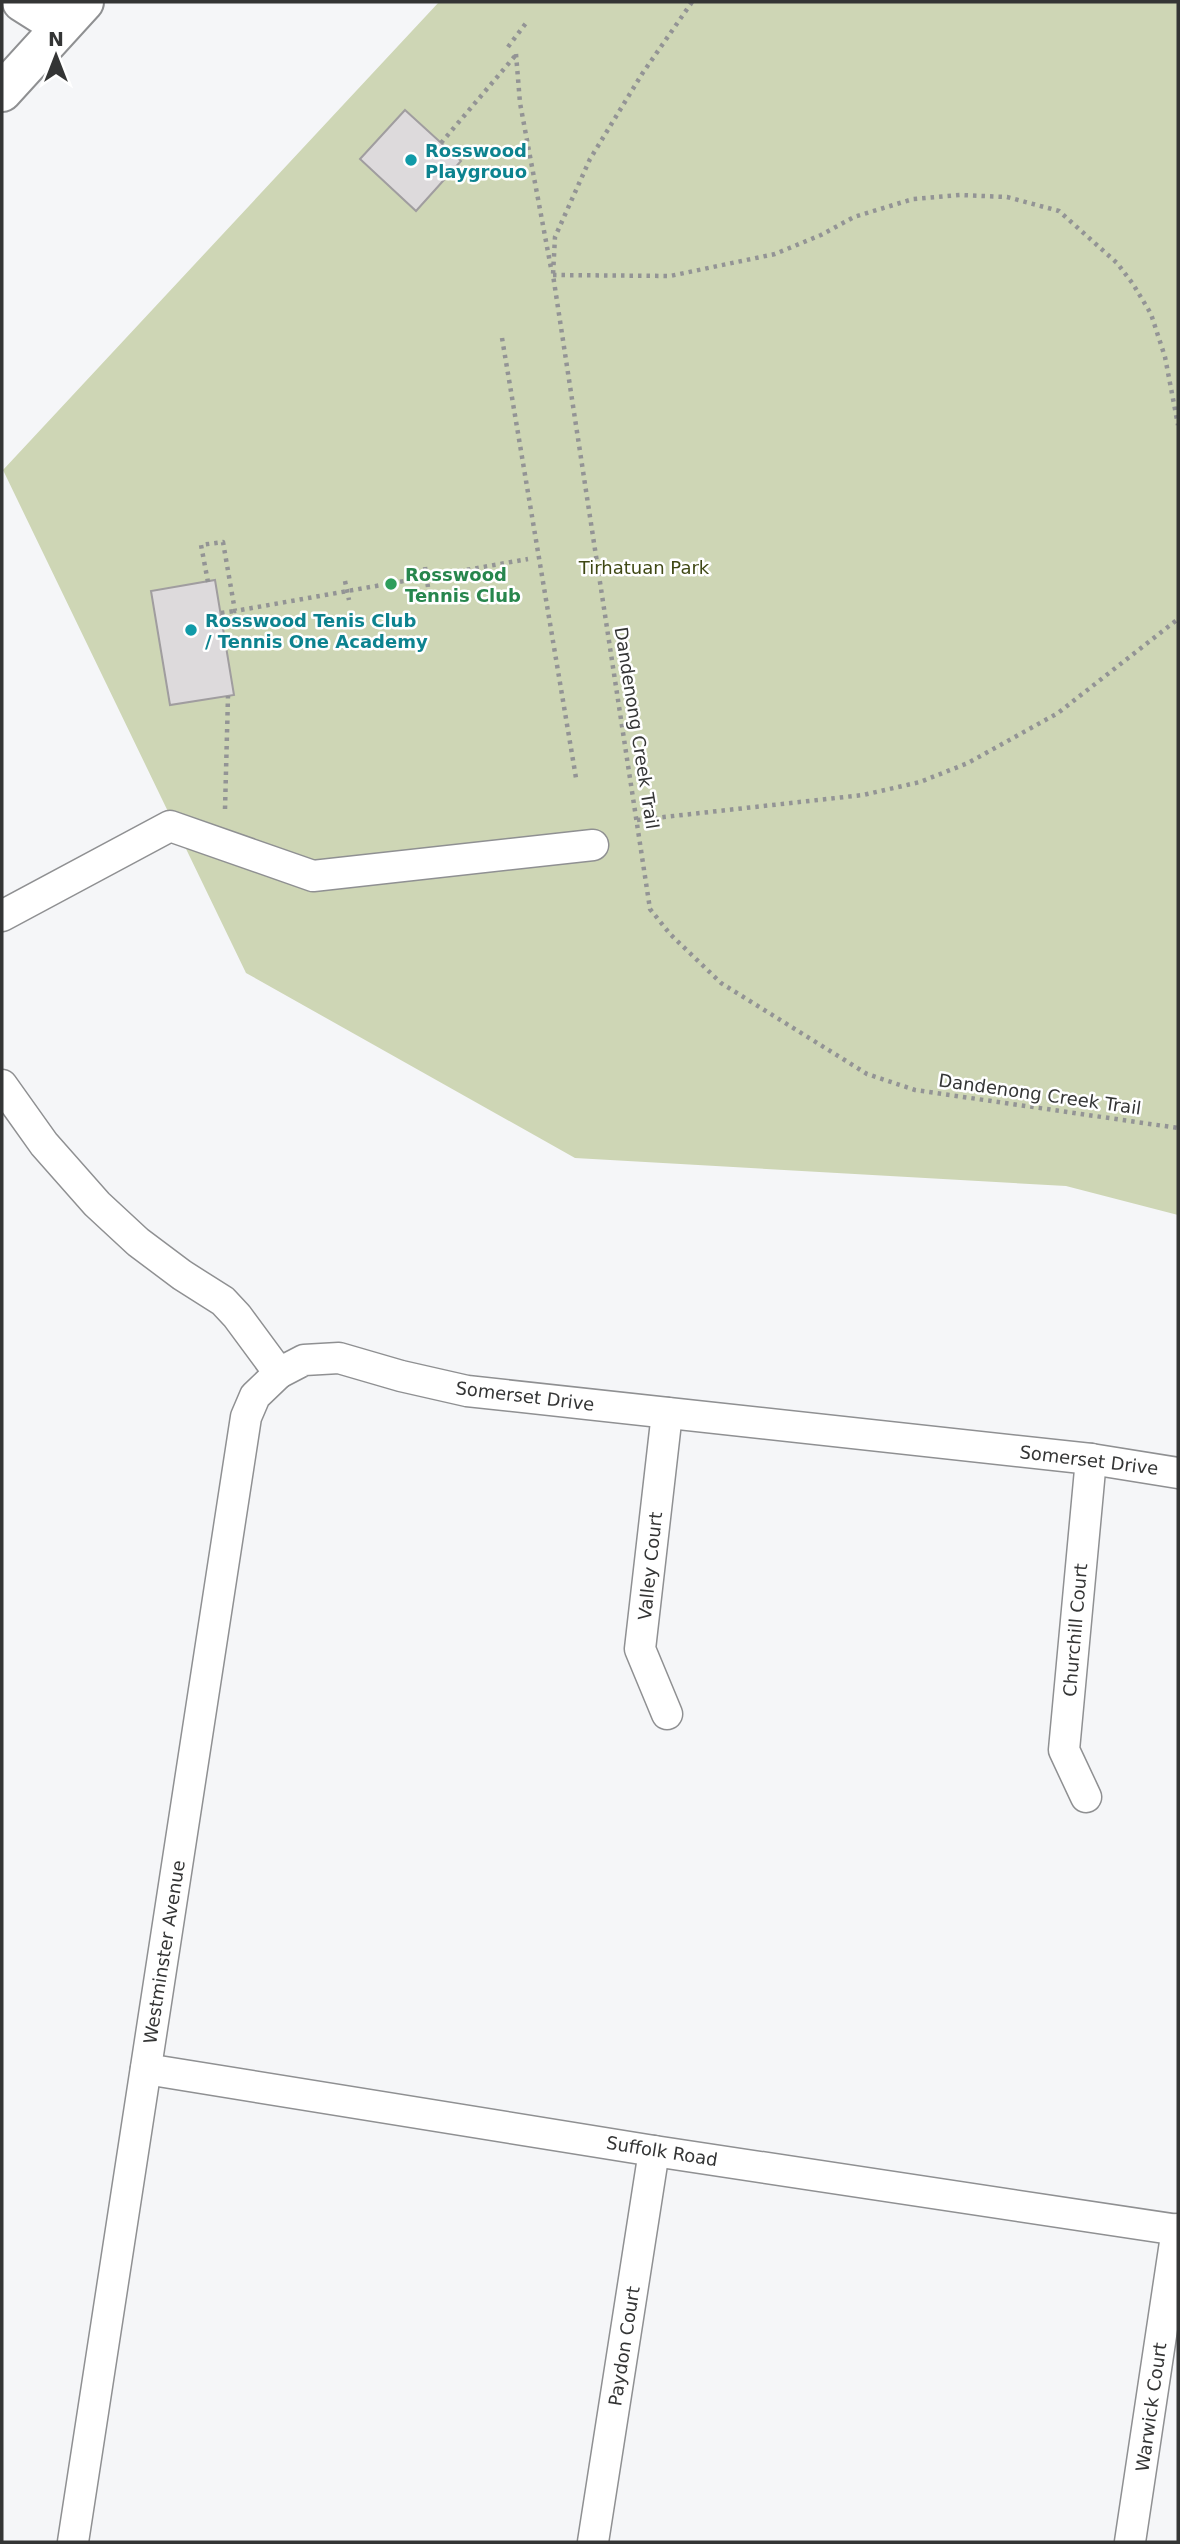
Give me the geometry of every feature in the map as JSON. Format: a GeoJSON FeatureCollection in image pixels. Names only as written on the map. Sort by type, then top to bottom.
{"type":"FeatureCollection","features":[{"type":"Feature","properties":{"kind":"street"},"geometry":{"type":"LineString","coordinates":[[2,92],[72,14],[22,2]]}},
{"type":"Feature","properties":{"kind":"street"},"geometry":{"type":"LineString","coordinates":[[2,916],[170,826],[313,876],[593,845]]}},
{"type":"Feature","properties":{"kind":"street"},"geometry":{"type":"LineString","coordinates":[[2,1085],[44,1144],[97,1204],[149,1250],[223,1301],[279,1373]]}},
{"type":"Feature","properties":{"kind":"street","name":"Somerset Drive"},"geometry":{"type":"LineString","coordinates":[[279,1373],[304,1360],[339,1358],[467,1391],[1091,1459],[1178,1473]]}},
{"type":"Feature","properties":{"kind":"street","name":"Westminster Avenue"},"geometry":{"type":"LineString","coordinates":[[73,2542],[246,1417],[255,1396],[279,1373]]}},
{"type":"Feature","properties":{"kind":"street","name":"Valley Court"},"geometry":{"type":"LineString","coordinates":[[667,1412],[640,1649],[667,1714]]}},
{"type":"Feature","properties":{"kind":"street","name":"Churchill Court"},"geometry":{"type":"LineString","coordinates":[[1086,1797],[1065,1750],[1091,1459]]}},
{"type":"Feature","properties":{"kind":"street","name":"Suffolk Road"},"geometry":{"type":"LineString","coordinates":[[146,2069],[654,2151],[1178,2230]]}},
{"type":"Feature","properties":{"kind":"street","name":"Paydon Court"},"geometry":{"type":"LineString","coordinates":[[593,2542],[654,2151]]}},
{"type":"Feature","properties":{"kind":"street","name":"Warwick Court"},"geometry":{"type":"LineString","coordinates":[[1130,2542],[1178,2230]]}},
{"type":"Feature","properties":{"kind":"path","name":"Dandenong Creek Trail"},"geometry":{"type":"LineString","coordinates":[[692,2],[642,74],[590,159],[555,237],[553,275],[650,909],[670,934],[721,983],[867,1074],[915,1090],[1178,1128]]}},
{"type":"Feature","properties":{"kind":"path"},"geometry":{"type":"LineString","coordinates":[[508,47],[526,23]]}},
{"type":"Feature","properties":{"kind":"path"},"geometry":{"type":"LineString","coordinates":[[441,143],[516,54],[520,103],[553,275],[670,276],[775,254],[821,235],[854,217],[913,199],[960,195],[1007,197],[1059,211],[1117,263],[1151,314],[1165,357],[1178,425]]}},
{"type":"Feature","properties":{"kind":"path"},"geometry":{"type":"LineString","coordinates":[[502,338],[576,778]]}},
{"type":"Feature","properties":{"kind":"path"},"geometry":{"type":"LineString","coordinates":[[208,582],[201,545],[223,542],[235,611]]}},
{"type":"Feature","properties":{"kind":"path"},"geometry":{"type":"LineString","coordinates":[[221,613],[528,559]]}},
{"type":"Feature","properties":{"kind":"path"},"geometry":{"type":"LineString","coordinates":[[425,567],[428,587]]}},
{"type":"Feature","properties":{"kind":"path"},"geometry":{"type":"LineString","coordinates":[[345,581],[349,600]]}},
{"type":"Feature","properties":{"kind":"path"},"geometry":{"type":"LineString","coordinates":[[637,820],[863,795],[920,782],[968,763],[1058,713],[1178,619]]}},
{"type":"Feature","properties":{"kind":"path"},"geometry":{"type":"LineString","coordinates":[[228,696],[224,809],[237,813]]}},
{"type":"Feature","properties":{"kind":"green space","name":"Tirhatuan Park"},"geometry":{"type":"Polygon","coordinates":[[[439,2],[1178,2],[1178,1215],[1066,1186],[575,1158],[246,973],[3,470],[439,2]]]}},
{"type":"Feature","properties":{"kind":"building","name":"Rosswood Playgrouo"},"geometry":{"type":"Polygon","coordinates":[[[405,110],[461,161],[416,211],[360,159],[405,110]]]}},
{"type":"Feature","properties":{"kind":"building","name":"Rosswood Tenis Club / Tennis One Academy"},"geometry":{"type":"Polygon","coordinates":[[[215,580],[234,695],[170,705],[151,591],[215,580]]]}},
{"type":"Feature","properties":{"kind":"place","name":"Rosswood Playgrouo"},"geometry":{"type":"Point","coordinates":[411,160]}},
{"type":"Feature","properties":{"kind":"place","name":"Rosswood Tennis Club"},"geometry":{"type":"Point","coordinates":[391,584]}},
{"type":"Feature","properties":{"kind":"place","name":"Rosswood Tenis Club / Tennis One Academy"},"geometry":{"type":"Point","coordinates":[191,630]}}]}
